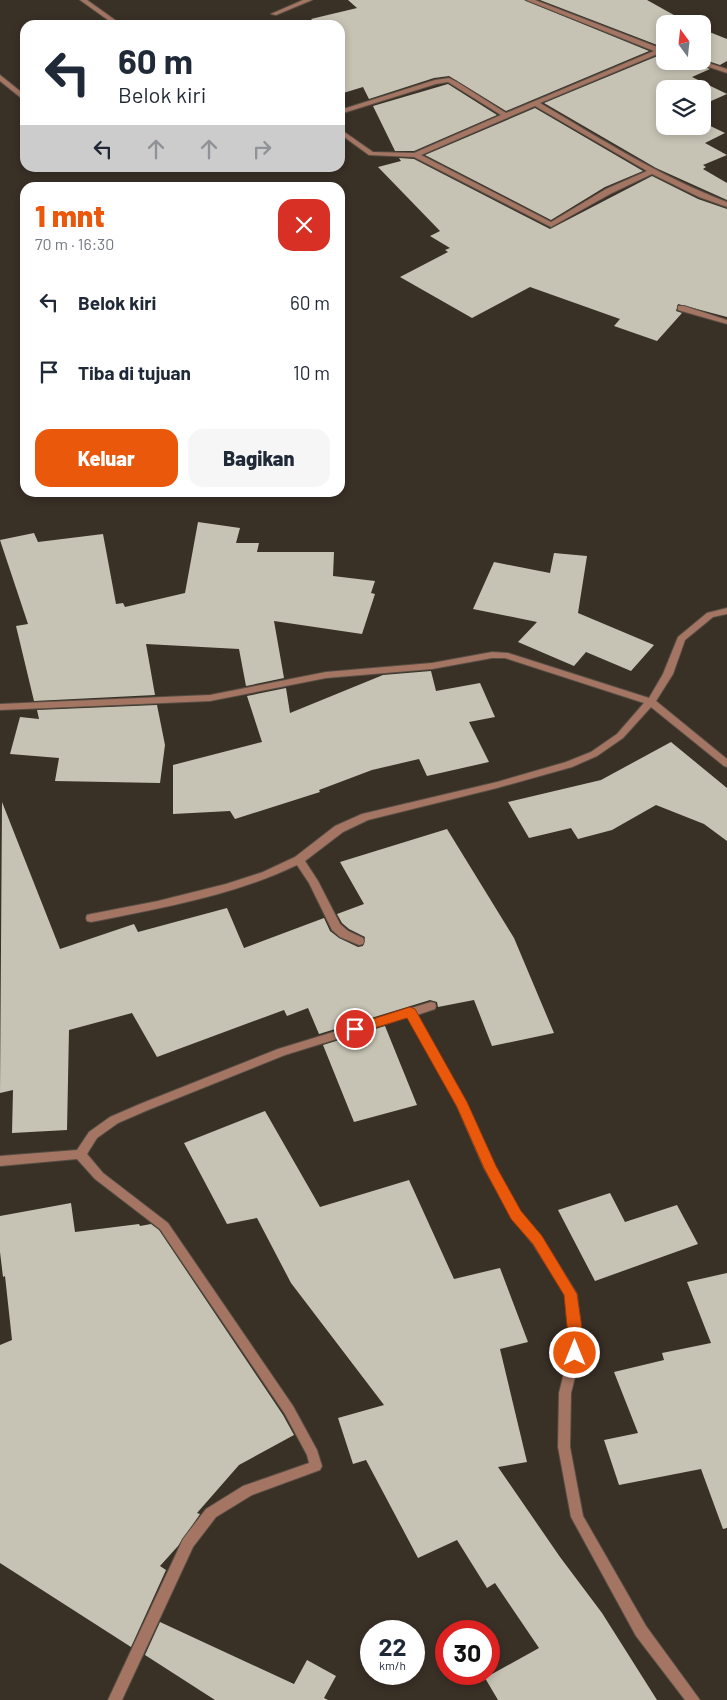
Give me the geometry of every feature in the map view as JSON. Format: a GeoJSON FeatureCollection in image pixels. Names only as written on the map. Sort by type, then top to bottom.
{"type":"FeatureCollection","features":[{"type":"Feature","properties":{"kind":"street"},"geometry":{"type":"LineString","coordinates":[[83,0],[111,20]]}},
{"type":"Feature","properties":{"kind":"street"},"geometry":{"type":"LineString","coordinates":[[274,14],[309,0]]}},
{"type":"Feature","properties":{"kind":"street"},"geometry":{"type":"LineString","coordinates":[[529,0],[656,49]]}},
{"type":"Feature","properties":{"kind":"street"},"geometry":{"type":"LineString","coordinates":[[345,135],[370,154],[415,155],[505,115],[656,55]]}},
{"type":"Feature","properties":{"kind":"street"},"geometry":{"type":"LineString","coordinates":[[711,66],[727,71]]}},
{"type":"Feature","properties":{"kind":"street"},"geometry":{"type":"LineString","coordinates":[[0,77],[20,95]]}},
{"type":"Feature","properties":{"kind":"street"},"geometry":{"type":"LineString","coordinates":[[345,110],[436,82],[449,80],[505,115]]}},
{"type":"Feature","properties":{"kind":"street"},"geometry":{"type":"LineString","coordinates":[[535,103],[651,172],[694,194],[727,205]]}},
{"type":"Feature","properties":{"kind":"street"},"geometry":{"type":"LineString","coordinates":[[415,155],[551,225],[609,191],[651,172]]}},
{"type":"Feature","properties":{"kind":"street"},"geometry":{"type":"LineString","coordinates":[[681,308],[727,322]]}},
{"type":"Feature","properties":{"kind":"street"},"geometry":{"type":"LineString","coordinates":[[91,918],[158,905],[226,888],[267,875],[299,860],[339,829],[364,817],[497,786],[569,764],[594,754],[620,736],[651,702],[668,674],[681,639],[710,615],[727,611]]}},
{"type":"Feature","properties":{"kind":"street"},"geometry":{"type":"LineString","coordinates":[[0,707],[210,698],[326,674],[432,666],[492,654],[505,655],[579,677],[651,702],[727,764]]}},
{"type":"Feature","properties":{"kind":"street"},"geometry":{"type":"LineString","coordinates":[[299,860],[313,881],[336,927],[359,942]]}},
{"type":"Feature","properties":{"kind":"street"},"geometry":{"type":"LineString","coordinates":[[80,1154],[93,1135],[114,1120],[144,1107],[282,1052],[431,1006]]}},
{"type":"Feature","properties":{"kind":"street"},"geometry":{"type":"LineString","coordinates":[[410,1012],[462,1105],[490,1168],[516,1215],[537,1240],[571,1294],[575,1328],[575,1353],[565,1392],[564,1447],[577,1517],[641,1632],[693,1700]]}},
{"type":"Feature","properties":{"kind":"street"},"geometry":{"type":"LineString","coordinates":[[0,1161],[80,1154]]}},
{"type":"Feature","properties":{"kind":"street"},"geometry":{"type":"LineString","coordinates":[[80,1154],[99,1176],[164,1226],[289,1410],[312,1454],[316,1466],[248,1490],[211,1513],[188,1544],[115,1700]]}},
{"type":"Feature","properties":{"kind":"building"},"geometry":{"type":"Polygon","coordinates":[[[348,0],[524,0],[649,51],[506,111],[449,76],[434,78],[369,99],[363,87],[345,92],[345,20],[311,19],[357,8],[348,0]]]}},
{"type":"Feature","properties":{"kind":"building"},"geometry":{"type":"Polygon","coordinates":[[[540,0],[647,0],[674,15],[656,15],[656,45],[540,0]]]}},
{"type":"Feature","properties":{"kind":"building"},"geometry":{"type":"Polygon","coordinates":[[[711,33],[727,39],[727,61],[720,65],[711,62],[711,33]]]}},
{"type":"Feature","properties":{"kind":"building"},"geometry":{"type":"Polygon","coordinates":[[[656,57],[656,70],[708,70],[692,77],[698,80],[656,80],[656,135],[711,135],[711,126],[725,133],[705,143],[727,155],[703,165],[706,167],[703,169],[727,183],[727,200],[656,168],[544,103],[656,57]]]}},
{"type":"Feature","properties":{"kind":"building"},"geometry":{"type":"Polygon","coordinates":[[[448,84],[497,115],[414,151],[395,151],[373,106],[448,84]]]}},
{"type":"Feature","properties":{"kind":"building"},"geometry":{"type":"Polygon","coordinates":[[[711,86],[727,94],[711,101],[711,86]]]}},
{"type":"Feature","properties":{"kind":"building"},"geometry":{"type":"Polygon","coordinates":[[[535,108],[643,171],[605,187],[551,220],[425,155],[535,108]]]}},
{"type":"Feature","properties":{"kind":"building"},"geometry":{"type":"Polygon","coordinates":[[[399,158],[414,159],[550,229],[652,176],[698,199],[727,209],[727,317],[678,304],[676,311],[682,313],[657,341],[614,326],[620,319],[530,287],[472,318],[400,277],[448,252],[445,250],[450,248],[430,236],[440,231],[378,167],[401,161],[399,158]]]}},
{"type":"Feature","properties":{"kind":"building"},"geometry":{"type":"Polygon","coordinates":[[[198,522],[240,528],[236,543],[259,543],[257,552],[334,552],[333,576],[375,581],[371,593],[375,594],[362,634],[274,621],[284,678],[246,686],[239,649],[146,644],[155,695],[34,701],[16,626],[28,624],[0,540],[34,533],[38,542],[103,534],[116,604],[123,603],[125,607],[185,593],[198,522]]]}},
{"type":"Feature","properties":{"kind":"building"},"geometry":{"type":"Polygon","coordinates":[[[554,553],[587,556],[578,613],[654,645],[631,671],[586,652],[574,666],[518,642],[537,622],[473,609],[494,562],[550,573],[554,553]]]}},
{"type":"Feature","properties":{"kind":"building"},"geometry":{"type":"Polygon","coordinates":[[[431,671],[436,691],[480,683],[495,717],[469,722],[489,762],[427,776],[419,759],[372,770],[319,790],[320,792],[235,819],[230,811],[173,814],[173,765],[262,742],[247,696],[286,688],[290,713],[383,675],[431,671]]]}},
{"type":"Feature","properties":{"kind":"building"},"geometry":{"type":"Polygon","coordinates":[[[157,705],[165,745],[160,783],[55,781],[59,758],[10,754],[20,717],[39,719],[37,710],[157,705]]]}},
{"type":"Feature","properties":{"kind":"building"},"geometry":{"type":"Polygon","coordinates":[[[671,742],[727,788],[727,841],[704,824],[656,805],[612,830],[578,839],[571,828],[529,838],[508,802],[601,780],[671,742]]]}},
{"type":"Feature","properties":{"kind":"building"},"geometry":{"type":"Polygon","coordinates":[[[2,802],[60,949],[134,924],[138,932],[227,908],[244,948],[324,918],[330,931],[339,938],[358,947],[363,946],[365,937],[349,929],[342,923],[337,914],[364,904],[340,862],[447,829],[514,938],[554,1033],[492,1046],[474,1000],[438,1007],[437,1002],[430,1000],[319,1034],[308,1008],[287,1016],[284,1010],[157,1057],[132,1013],[69,1030],[67,1130],[12,1133],[13,1090],[0,1093],[2,802]]]}},
{"type":"Feature","properties":{"kind":"building"},"geometry":{"type":"Polygon","coordinates":[[[385,1026],[417,1105],[354,1122],[323,1045],[385,1026]]]}},
{"type":"Feature","properties":{"kind":"building"},"geometry":{"type":"Polygon","coordinates":[[[265,1111],[320,1207],[409,1180],[454,1279],[500,1268],[528,1342],[500,1349],[527,1462],[498,1467],[560,1557],[602,1613],[657,1700],[498,1700],[489,1685],[500,1685],[500,1670],[539,1648],[495,1583],[487,1588],[457,1540],[418,1558],[366,1460],[353,1464],[338,1418],[384,1405],[291,1283],[257,1218],[227,1224],[184,1143],[265,1111]]]}},
{"type":"Feature","properties":{"kind":"building"},"geometry":{"type":"Polygon","coordinates":[[[610,1193],[625,1222],[677,1205],[698,1244],[595,1281],[558,1210],[610,1193]]]}},
{"type":"Feature","properties":{"kind":"building"},"geometry":{"type":"Polygon","coordinates":[[[71,1203],[75,1232],[139,1224],[140,1226],[151,1224],[159,1230],[283,1415],[294,1435],[239,1465],[197,1513],[200,1514],[178,1546],[160,1566],[166,1570],[131,1647],[0,1563],[0,1345],[12,1340],[5,1276],[3,1277],[0,1252],[0,1216],[71,1203]]]}},
{"type":"Feature","properties":{"kind":"building"},"geometry":{"type":"Polygon","coordinates":[[[727,1273],[727,1528],[723,1529],[701,1469],[619,1485],[604,1440],[638,1433],[614,1372],[664,1360],[662,1353],[711,1343],[687,1282],[727,1273]]]}},
{"type":"Feature","properties":{"kind":"building"},"geometry":{"type":"Polygon","coordinates":[[[160,1622],[294,1684],[307,1660],[336,1676],[324,1698],[328,1700],[215,1700],[145,1655],[160,1622]]]}},
{"type":"Feature","properties":{"kind":"route"},"geometry":{"type":"LineString","coordinates":[[355,1029],[410,1012],[462,1105],[490,1168],[516,1215],[537,1240],[571,1294],[575,1328],[575,1353]]}}]}
